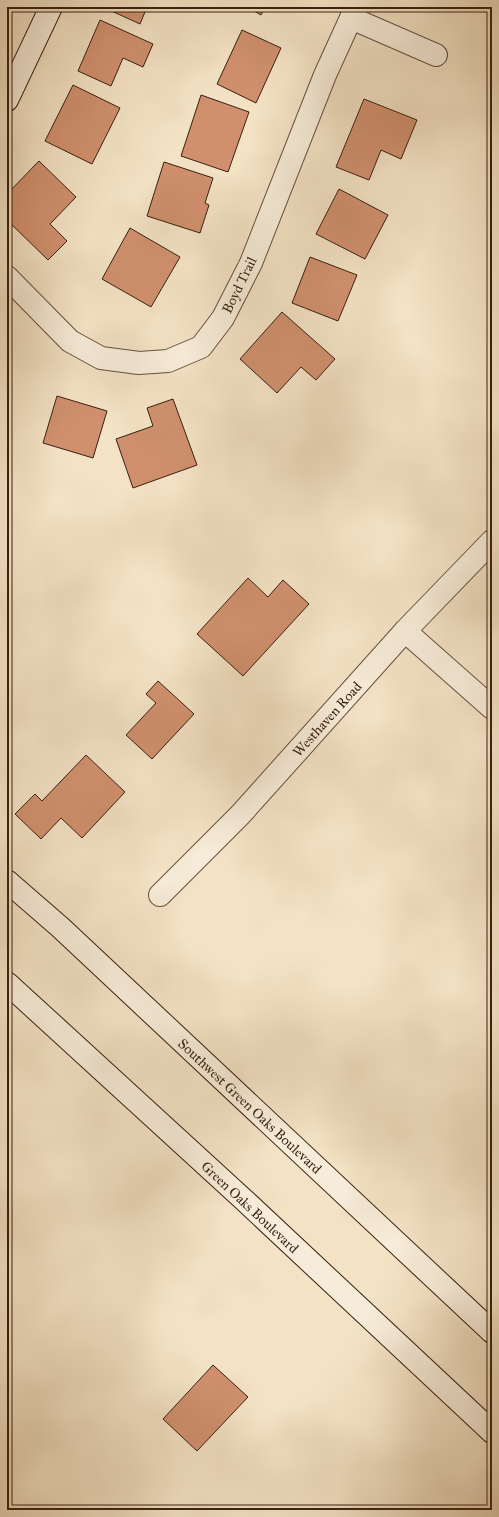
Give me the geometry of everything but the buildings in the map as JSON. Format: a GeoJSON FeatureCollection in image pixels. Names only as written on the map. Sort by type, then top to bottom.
{"type":"FeatureCollection","features":[{"type":"Feature","properties":{"kind":"street"},"geometry":{"type":"LineString","coordinates":[[7,100],[51,7]]}},
{"type":"Feature","properties":{"kind":"street"},"geometry":{"type":"LineString","coordinates":[[354,13],[436,55]]}},
{"type":"Feature","properties":{"kind":"street","name":"Boyd Trail"},"geometry":{"type":"LineString","coordinates":[[7,277],[70,341],[101,358],[138,363],[168,361],[201,347],[223,318],[252,263],[324,75],[354,13]]}},
{"type":"Feature","properties":{"kind":"street","name":"Westhaven Road"},"geometry":{"type":"LineString","coordinates":[[160,895],[240,815],[405,632],[492,541]]}},
{"type":"Feature","properties":{"kind":"street"},"geometry":{"type":"LineString","coordinates":[[405,632],[492,708]]}},
{"type":"Feature","properties":{"kind":"street","name":"Southwest Green Oaks Boulevard"},"geometry":{"type":"LineString","coordinates":[[7,881],[60,927],[492,1332]]}},
{"type":"Feature","properties":{"kind":"street","name":"Green Oaks Boulevard"},"geometry":{"type":"LineString","coordinates":[[7,983],[243,1199],[492,1432]]}}]}
